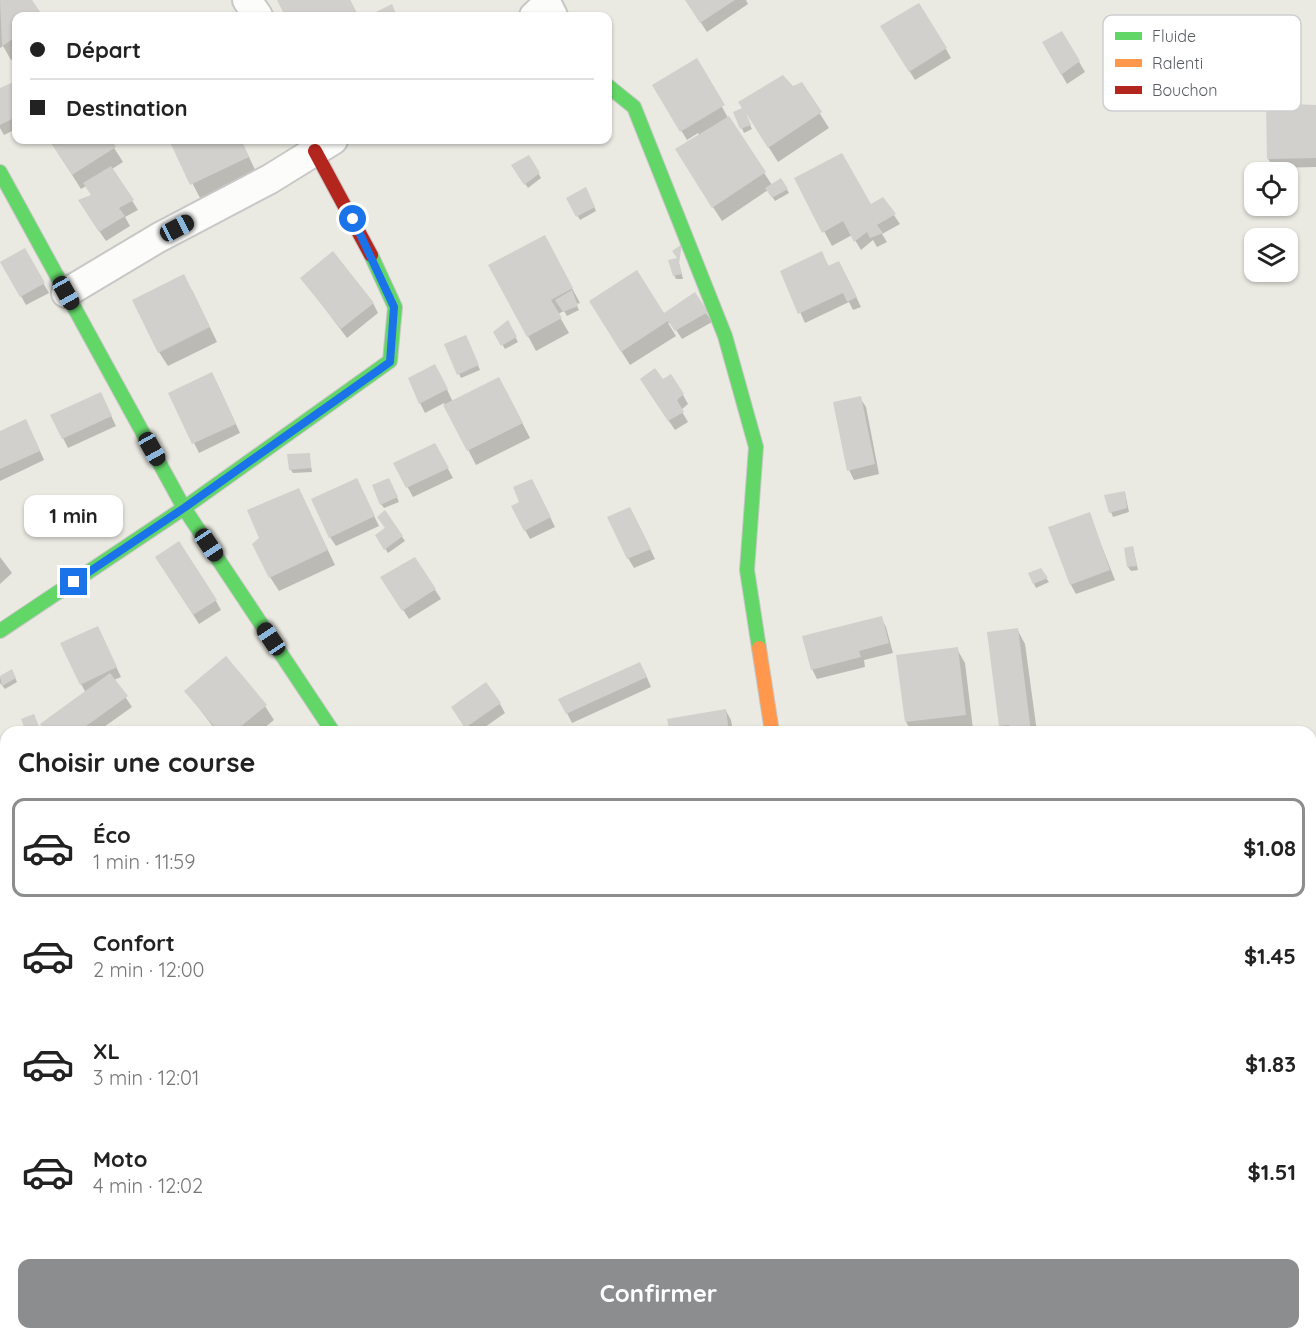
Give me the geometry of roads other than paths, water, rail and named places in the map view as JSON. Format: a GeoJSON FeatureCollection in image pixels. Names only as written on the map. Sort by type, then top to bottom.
{"type":"FeatureCollection","features":[{"type":"Feature","properties":{"kind":"street"},"geometry":{"type":"LineString","coordinates":[[538,12],[547,4],[550,12]]}},
{"type":"Feature","properties":{"kind":"street"},"geometry":{"type":"LineString","coordinates":[[612,89],[634,108],[725,336],[756,447],[747,570],[771,726]]}},
{"type":"Feature","properties":{"kind":"street"},"geometry":{"type":"LineString","coordinates":[[0,631],[184,508],[390,362],[394,307],[324,145],[270,179],[158,238],[66,293]]}},
{"type":"Feature","properties":{"kind":"street"},"geometry":{"type":"LineString","coordinates":[[0,172],[184,508],[329,726]]}}]}
